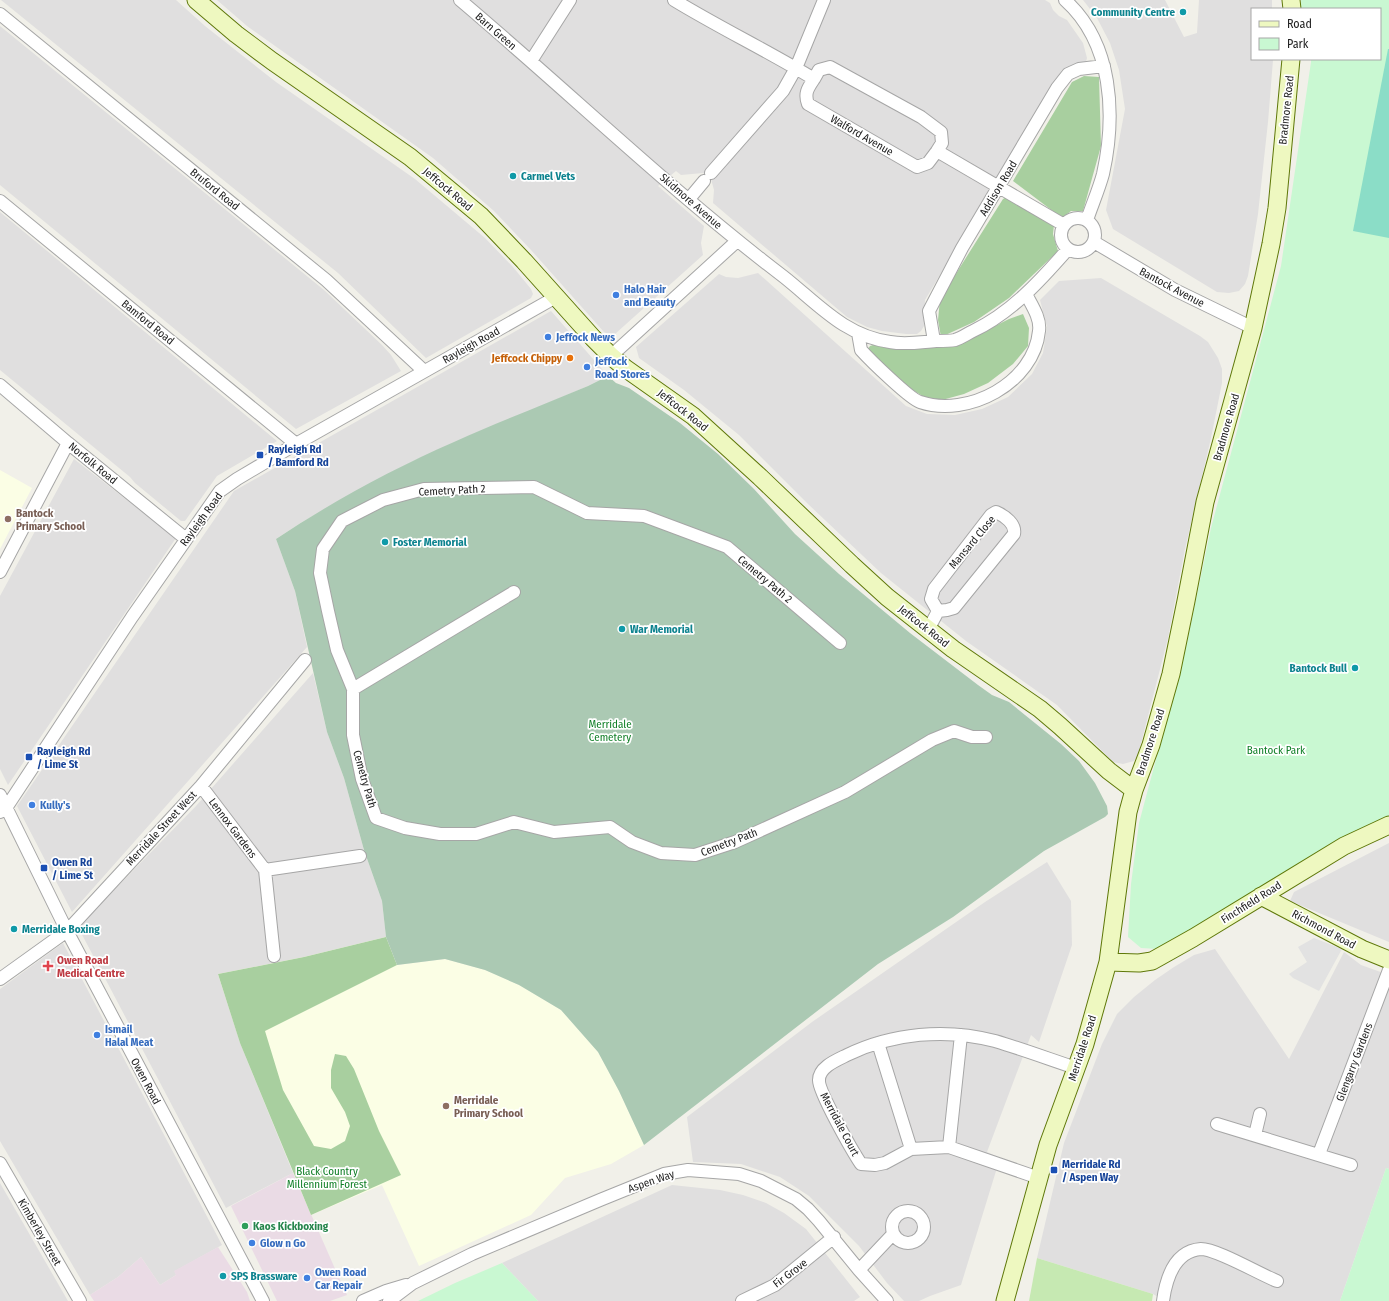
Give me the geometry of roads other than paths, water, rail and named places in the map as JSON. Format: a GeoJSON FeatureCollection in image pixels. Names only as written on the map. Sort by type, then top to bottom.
{"type":"FeatureCollection","features":[{"type":"Feature","properties":{"kind":"street","name":"Jeffcock Road"},"geometry":{"type":"LineString","coordinates":[[196,0],[236,34],[272,61],[410,157],[481,216],[611,356],[625,368],[693,416],[760,477],[852,565],[928,630],[1040,709],[1109,771],[1134,790]]}},
{"type":"Feature","properties":{"kind":"street","name":"Barn Green"},"geometry":{"type":"LineString","coordinates":[[460,0],[531,61]]}},
{"type":"Feature","properties":{"kind":"street"},"geometry":{"type":"LineString","coordinates":[[531,61],[570,0]]}},
{"type":"Feature","properties":{"kind":"street"},"geometry":{"type":"LineString","coordinates":[[674,0],[767,51],[814,79]]}},
{"type":"Feature","properties":{"kind":"street"},"geometry":{"type":"LineString","coordinates":[[689,199],[783,91],[796,68],[824,0]]}},
{"type":"Feature","properties":{"kind":"street"},"geometry":{"type":"LineString","coordinates":[[1065,0],[1080,17],[1098,48],[1104,66],[1110,112],[1108,142],[1102,175],[1087,220]]}},
{"type":"Feature","properties":{"kind":"street","name":"Bruford Road"},"geometry":{"type":"LineString","coordinates":[[0,14],[326,280],[424,371]]}},
{"type":"Feature","properties":{"kind":"street","name":"Bradmore Road"},"geometry":{"type":"LineString","coordinates":[[1134,790],[1151,745],[1171,674],[1205,502],[1253,328],[1277,208],[1291,60]]}},
{"type":"Feature","properties":{"kind":"street","name":"Skidmore Avenue"},"geometry":{"type":"LineString","coordinates":[[531,61],[737,241],[793,284],[834,319],[858,333],[875,340],[911,344],[955,340],[981,327],[1008,310],[1026,294],[1068,249]]}},
{"type":"Feature","properties":{"kind":"street","name":"Walford Avenue"},"geometry":{"type":"LineString","coordinates":[[830,66],[921,117],[941,132],[942,143],[928,163],[917,167],[808,104],[806,90],[814,79],[819,70],[830,66]]}},
{"type":"Feature","properties":{"kind":"street","name":"Addison Road"},"geometry":{"type":"LineString","coordinates":[[934,342],[929,311],[962,248],[1057,88],[1068,74],[1079,69],[1104,66]]}},
{"type":"Feature","properties":{"kind":"street"},"geometry":{"type":"LineString","coordinates":[[937,151],[1064,225]]}},
{"type":"Feature","properties":{"kind":"street","name":"Bamford Road"},"geometry":{"type":"LineString","coordinates":[[0,200],[296,444]]}},
{"type":"Feature","properties":{"kind":"street"},"geometry":{"type":"LineString","coordinates":[[1077,218],[1087,220],[1094,227],[1094,242],[1090,247],[1080,252],[1068,249],[1064,245],[1061,235],[1064,225],[1068,221],[1077,218]]}},
{"type":"Feature","properties":{"kind":"street"},"geometry":{"type":"LineString","coordinates":[[611,356],[737,241]]}},
{"type":"Feature","properties":{"kind":"street","name":"Bantock Avenue"},"geometry":{"type":"LineString","coordinates":[[1094,242],[1175,290],[1253,328]]}},
{"type":"Feature","properties":{"kind":"street"},"geometry":{"type":"LineString","coordinates":[[858,333],[861,350],[919,402],[942,406],[971,402],[1001,389],[1013,379],[1024,368],[1035,348],[1040,330],[1033,307],[1026,294]]}},
{"type":"Feature","properties":{"kind":"street","name":"Rayleigh Road"},"geometry":{"type":"LineString","coordinates":[[3,810],[186,538],[213,499],[225,486],[296,444],[556,297]]}},
{"type":"Feature","properties":{"kind":"street","name":"Norfolk Road"},"geometry":{"type":"LineString","coordinates":[[0,386],[186,538]]}},
{"type":"Feature","properties":{"kind":"street"},"geometry":{"type":"LineString","coordinates":[[0,572],[68,443]]}},
{"type":"Feature","properties":{"kind":"street","name":"Cemetry Path 2"},"geometry":{"type":"LineString","coordinates":[[353,689],[337,650],[328,611],[320,573],[323,549],[342,521],[382,500],[424,489],[534,487],[588,513],[644,516],[727,547],[840,643]]}},
{"type":"Feature","properties":{"kind":"street","name":"Mansard Close"},"geometry":{"type":"LineString","coordinates":[[996,512],[1000,514],[1013,525],[1015,529],[1014,534],[954,608],[938,611],[931,598],[934,589],[992,515],[996,512]]}},
{"type":"Feature","properties":{"kind":"street"},"geometry":{"type":"LineString","coordinates":[[353,689],[514,592]]}},
{"type":"Feature","properties":{"kind":"street"},"geometry":{"type":"LineString","coordinates":[[928,630],[938,611]]}},
{"type":"Feature","properties":{"kind":"street","name":"Merridale Street West"},"geometry":{"type":"LineString","coordinates":[[0,979],[67,931],[201,786],[305,660]]}},
{"type":"Feature","properties":{"kind":"street","name":"Cemetry Path"},"geometry":{"type":"LineString","coordinates":[[353,689],[352,735],[362,779],[376,818],[405,828],[440,834],[476,834],[514,822],[554,832],[610,827],[632,842],[661,853],[695,855],[735,842],[844,792],[932,740],[954,731],[972,737],[986,737]]}},
{"type":"Feature","properties":{"kind":"street","name":"Lennox Gardens"},"geometry":{"type":"LineString","coordinates":[[201,786],[264,870],[274,956]]}},
{"type":"Feature","properties":{"kind":"street","name":"Merridale Road"},"geometry":{"type":"LineString","coordinates":[[1005,1301],[1048,1145],[1085,1044],[1108,962],[1125,827],[1134,790]]}},
{"type":"Feature","properties":{"kind":"street","name":"Owen Road"},"geometry":{"type":"LineString","coordinates":[[0,795],[3,810],[263,1301]]}},
{"type":"Feature","properties":{"kind":"street","name":"Finchfield Road"},"geometry":{"type":"LineString","coordinates":[[1108,962],[1139,963],[1152,961],[1193,938],[1344,846],[1389,825]]}},
{"type":"Feature","properties":{"kind":"street","name":"Lennox Gardens"},"geometry":{"type":"LineString","coordinates":[[264,870],[360,856]]}},
{"type":"Feature","properties":{"kind":"street","name":"Richmond Road"},"geometry":{"type":"LineString","coordinates":[[1261,896],[1362,949],[1389,960]]}},
{"type":"Feature","properties":{"kind":"street","name":"Glengarry Gardens"},"geometry":{"type":"LineString","coordinates":[[1319,1154],[1389,970]]}},
{"type":"Feature","properties":{"kind":"street","name":"Merridale Court"},"geometry":{"type":"LineString","coordinates":[[1039,1178],[949,1147],[911,1149],[885,1163],[875,1165],[861,1164],[853,1153],[825,1098],[818,1080],[822,1070],[833,1061],[878,1043],[897,1037],[916,1034],[961,1035],[994,1041],[1076,1068]]}},
{"type":"Feature","properties":{"kind":"street"},"geometry":{"type":"LineString","coordinates":[[949,1147],[961,1035]]}},
{"type":"Feature","properties":{"kind":"street"},"geometry":{"type":"LineString","coordinates":[[878,1043],[911,1149]]}},
{"type":"Feature","properties":{"kind":"street"},"geometry":{"type":"LineString","coordinates":[[1255,1135],[1260,1114]]}},
{"type":"Feature","properties":{"kind":"street"},"geometry":{"type":"LineString","coordinates":[[1217,1124],[1351,1165]]}},
{"type":"Feature","properties":{"kind":"street","name":"Kimberley Street"},"geometry":{"type":"LineString","coordinates":[[0,1162],[80,1301]]}},
{"type":"Feature","properties":{"kind":"street","name":"Aspen Way"},"geometry":{"type":"LineString","coordinates":[[389,1301],[413,1283],[472,1254],[664,1174],[688,1170],[739,1174],[761,1181],[796,1199],[808,1209],[834,1238],[859,1270],[887,1301]]}},
{"type":"Feature","properties":{"kind":"street"},"geometry":{"type":"LineString","coordinates":[[859,1270],[893,1234]]}},
{"type":"Feature","properties":{"kind":"street","name":"Fir Grove"},"geometry":{"type":"LineString","coordinates":[[742,1301],[775,1285],[834,1238]]}},
{"type":"Feature","properties":{"kind":"street"},"geometry":{"type":"LineString","coordinates":[[1163,1301],[1165,1284],[1176,1262],[1184,1255],[1192,1251],[1202,1249],[1217,1253],[1262,1276],[1276,1281]]}},
{"type":"Feature","properties":{"kind":"street"},"geometry":{"type":"LineString","coordinates":[[363,1301],[386,1291],[413,1283]]}},
{"type":"Feature","properties":{"kind":"place","name":"Community Centre"},"geometry":{"type":"Point","coordinates":[1183,12]}},
{"type":"Feature","properties":{"kind":"place","name":"Carmel Vets"},"geometry":{"type":"Point","coordinates":[513,176]}},
{"type":"Feature","properties":{"kind":"place","name":"Halo Hair and Beauty"},"geometry":{"type":"Point","coordinates":[616,295]}},
{"type":"Feature","properties":{"kind":"place","name":"Jeffock News"},"geometry":{"type":"Point","coordinates":[548,337]}},
{"type":"Feature","properties":{"kind":"place","name":"Jeffcock Chippy"},"geometry":{"type":"Point","coordinates":[570,358]}},
{"type":"Feature","properties":{"kind":"place","name":"Jeffock Road Stores"},"geometry":{"type":"Point","coordinates":[587,367]}},
{"type":"Feature","properties":{"kind":"place","name":"Rayleigh Rd / Bamford Rd"},"geometry":{"type":"Point","coordinates":[260,455]}},
{"type":"Feature","properties":{"kind":"place","name":"Bantock Primary School"},"geometry":{"type":"Point","coordinates":[8,519]}},
{"type":"Feature","properties":{"kind":"place","name":"Foster Memorial"},"geometry":{"type":"Point","coordinates":[385,542]}},
{"type":"Feature","properties":{"kind":"place","name":"War Memorial"},"geometry":{"type":"Point","coordinates":[622,629]}},
{"type":"Feature","properties":{"kind":"place","name":"Bantock Bull"},"geometry":{"type":"Point","coordinates":[1355,668]}},
{"type":"Feature","properties":{"kind":"place","name":"Rayleigh Rd / Lime St"},"geometry":{"type":"Point","coordinates":[29,757]}},
{"type":"Feature","properties":{"kind":"place","name":"Kully's"},"geometry":{"type":"Point","coordinates":[32,805]}},
{"type":"Feature","properties":{"kind":"place","name":"Owen Rd / Lime St"},"geometry":{"type":"Point","coordinates":[44,868]}},
{"type":"Feature","properties":{"kind":"place","name":"Merridale Boxing"},"geometry":{"type":"Point","coordinates":[14,929]}},
{"type":"Feature","properties":{"kind":"place","name":"Owen Road Medical Centre"},"geometry":{"type":"Point","coordinates":[48,966]}},
{"type":"Feature","properties":{"kind":"place","name":"Ismail Halal Meat"},"geometry":{"type":"Point","coordinates":[97,1035]}},
{"type":"Feature","properties":{"kind":"place","name":"Merridale Primary School"},"geometry":{"type":"Point","coordinates":[446,1106]}},
{"type":"Feature","properties":{"kind":"place","name":"Merridale Rd / Aspen Way"},"geometry":{"type":"Point","coordinates":[1054,1170]}},
{"type":"Feature","properties":{"kind":"place","name":"Kaos Kickboxing"},"geometry":{"type":"Point","coordinates":[245,1226]}},
{"type":"Feature","properties":{"kind":"place","name":"Glow n Go"},"geometry":{"type":"Point","coordinates":[252,1243]}},
{"type":"Feature","properties":{"kind":"place","name":"SPS Brassware"},"geometry":{"type":"Point","coordinates":[223,1276]}},
{"type":"Feature","properties":{"kind":"place","name":"Owen Road Car Repair"},"geometry":{"type":"Point","coordinates":[307,1278]}},
{"type":"Feature","properties":{"kind":"park label","name":"Merridale Cemetery"},"geometry":{"type":"Point","coordinates":[610,730]}},
{"type":"Feature","properties":{"kind":"park label","name":"Bantock Park"},"geometry":{"type":"Point","coordinates":[1276,750]}},
{"type":"Feature","properties":{"kind":"park label","name":"Black Country Millennium Forest"},"geometry":{"type":"Point","coordinates":[327,1177]}}]}
